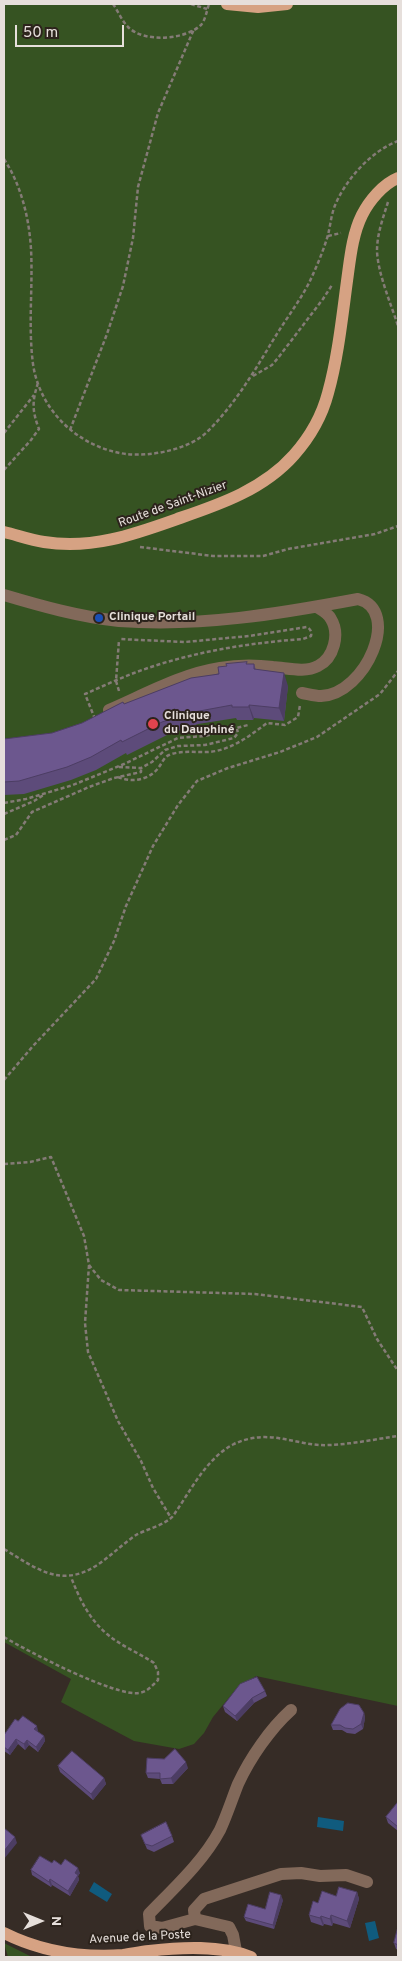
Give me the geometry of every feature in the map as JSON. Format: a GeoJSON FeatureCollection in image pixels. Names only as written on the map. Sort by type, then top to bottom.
{"type":"FeatureCollection","features":[{"type":"Feature","properties":{"kind":"main road"},"geometry":{"type":"LineString","coordinates":[[227,4],[258,7],[287,4]]}},
{"type":"Feature","properties":{"kind":"main road","name":"Route de Saint-Nizier"},"geometry":{"type":"LineString","coordinates":[[4,532],[43,542],[62,544],[117,540],[218,505],[257,486],[272,475],[294,455],[316,422],[328,392],[355,235],[362,216],[382,189],[398,178]]}},
{"type":"Feature","properties":{"kind":"main road","name":"Avenue de la Poste"},"geometry":{"type":"LineString","coordinates":[[4,1932],[50,1951],[85,1955],[123,1955],[194,1948],[236,1951],[251,1957]]}},
{"type":"Feature","properties":{"kind":"street"},"geometry":{"type":"LineString","coordinates":[[4,595],[57,610],[122,621],[193,622],[238,619],[358,599],[376,604],[384,611],[388,621],[388,640],[375,662],[361,677],[340,690],[321,696],[302,693]]}},
{"type":"Feature","properties":{"kind":"street"},"geometry":{"type":"LineString","coordinates":[[102,713],[203,671],[221,668],[272,666],[305,670],[320,665],[328,658],[332,649],[335,640],[335,630],[333,621],[328,614],[317,607]]}},
{"type":"Feature","properties":{"kind":"street"},"geometry":{"type":"LineString","coordinates":[[236,1951],[233,1935],[228,1927],[195,1919],[162,1928],[150,1926],[149,1914],[205,1853],[219,1831],[239,1782],[275,1725],[291,1710]]}},
{"type":"Feature","properties":{"kind":"street"},"geometry":{"type":"LineString","coordinates":[[195,1919],[194,1910],[204,1899],[280,1874],[346,1875],[367,1882]]}},
{"type":"Feature","properties":{"kind":"path"},"geometry":{"type":"LineString","coordinates":[[113,4],[128,27],[145,37],[168,37],[194,29],[202,24],[209,4]]}},
{"type":"Feature","properties":{"kind":"path"},"geometry":{"type":"LineString","coordinates":[[191,4],[207,9]]}},
{"type":"Feature","properties":{"kind":"path"},"geometry":{"type":"LineString","coordinates":[[70,430],[107,334],[123,286],[133,238],[138,187],[158,113],[194,29]]}},
{"type":"Feature","properties":{"kind":"path"},"geometry":{"type":"LineString","coordinates":[[4,159],[15,178],[27,216],[31,249],[33,366],[46,400],[58,418],[84,440],[100,448],[136,455],[178,448],[206,433],[223,415],[252,377],[309,282],[328,236],[333,210],[347,184],[377,153],[398,141]]}},
{"type":"Feature","properties":{"kind":"path"},"geometry":{"type":"LineString","coordinates":[[388,201],[379,232],[377,252],[398,326]]}},
{"type":"Feature","properties":{"kind":"path"},"geometry":{"type":"LineString","coordinates":[[252,377],[272,365],[323,299],[332,284]]}},
{"type":"Feature","properties":{"kind":"path"},"geometry":{"type":"LineString","coordinates":[[4,470],[39,429],[33,413],[34,395],[38,381]]}},
{"type":"Feature","properties":{"kind":"path"},"geometry":{"type":"LineString","coordinates":[[4,433],[34,395]]}},
{"type":"Feature","properties":{"kind":"path"},"geometry":{"type":"LineString","coordinates":[[117,540],[132,546],[213,556],[263,556],[288,549],[360,537],[398,526]]}},
{"type":"Feature","properties":{"kind":"path"},"geometry":{"type":"LineString","coordinates":[[122,621],[116,681],[124,704]]}},
{"type":"Feature","properties":{"kind":"path"},"geometry":{"type":"LineString","coordinates":[[102,713],[106,722],[98,725],[85,694],[158,665],[204,653],[253,644],[303,639],[311,636],[312,633],[306,627],[249,636],[185,642],[119,639]]}},
{"type":"Feature","properties":{"kind":"path"},"geometry":{"type":"LineString","coordinates":[[4,1080],[96,979],[114,941],[126,906],[153,846],[178,805],[197,781],[228,768],[280,752],[317,737],[380,694],[398,671]]}},
{"type":"Feature","properties":{"kind":"path"},"geometry":{"type":"LineString","coordinates":[[118,777],[125,780],[139,780],[151,776],[166,757],[170,755],[190,751],[215,751],[249,737],[267,723],[285,725],[298,717],[302,693]]}},
{"type":"Feature","properties":{"kind":"path"},"geometry":{"type":"LineString","coordinates":[[4,803],[49,792],[118,767],[178,738],[206,736],[248,726]]}},
{"type":"Feature","properties":{"kind":"path"},"geometry":{"type":"LineString","coordinates":[[4,840],[16,835],[32,812],[89,787],[118,777],[141,772],[142,768],[165,750],[178,746],[206,745],[234,738],[238,733],[238,729]]}},
{"type":"Feature","properties":{"kind":"path"},"geometry":{"type":"LineString","coordinates":[[118,767],[142,768]]}},
{"type":"Feature","properties":{"kind":"path"},"geometry":{"type":"LineString","coordinates":[[4,814],[49,792]]}},
{"type":"Feature","properties":{"kind":"path"},"geometry":{"type":"LineString","coordinates":[[4,1164],[30,1162],[51,1157],[84,1236],[89,1265],[85,1323],[88,1352],[118,1421],[142,1461],[153,1488],[171,1518]]}},
{"type":"Feature","properties":{"kind":"path"},"geometry":{"type":"LineString","coordinates":[[89,1265],[101,1280],[119,1290],[254,1294],[362,1308],[377,1339],[398,1371]]}},
{"type":"Feature","properties":{"kind":"path"},"geometry":{"type":"LineString","coordinates":[[4,1549],[53,1575],[71,1577],[93,1568],[136,1536],[171,1518],[186,1494],[210,1463],[233,1445],[250,1439],[271,1436],[330,1445],[398,1436]]}},
{"type":"Feature","properties":{"kind":"path"},"geometry":{"type":"LineString","coordinates":[[4,1637],[66,1669],[117,1691],[140,1693],[152,1686],[158,1680],[158,1672],[154,1663],[107,1634],[87,1612],[71,1577]]}},
{"type":"Feature","properties":{"kind":"green space"},"geometry":{"type":"Polygon","coordinates":[[[4,4],[398,4],[398,1706],[256,1676],[236,1689],[194,1744],[179,1749],[134,1741],[61,1702],[71,1679],[4,1642],[4,4]]]}},
{"type":"Feature","properties":{"kind":"green space"},"geometry":{"type":"Polygon","coordinates":[[[4,1943],[32,1957],[8,1957],[4,1943]]]}},
{"type":"Feature","properties":{"kind":"water"},"geometry":{"type":"Polygon","coordinates":[[[318,1817],[344,1821],[343,1831],[317,1827],[318,1817]]]}},
{"type":"Feature","properties":{"kind":"water"},"geometry":{"type":"Polygon","coordinates":[[[94,1882],[112,1894],[107,1902],[89,1891],[94,1882]]]}},
{"type":"Feature","properties":{"kind":"water"},"geometry":{"type":"Polygon","coordinates":[[[375,1921],[379,1938],[369,1941],[365,1923],[375,1921]]]}},
{"type":"Feature","properties":{"kind":"building"},"geometry":{"type":"Polygon","coordinates":[[[247,662],[246,664],[254,664],[254,669],[284,673],[279,708],[249,705],[249,707],[232,707],[232,705],[194,712],[162,722],[67,767],[19,781],[4,782],[4,739],[52,733],[82,723],[123,702],[124,704],[191,678],[219,674],[218,667],[227,666],[226,664],[247,662]]]}},
{"type":"Feature","properties":{"kind":"building"},"geometry":{"type":"Polygon","coordinates":[[[257,1677],[265,1691],[252,1698],[235,1716],[223,1706],[240,1684],[257,1677]]]}},
{"type":"Feature","properties":{"kind":"building"},"geometry":{"type":"Polygon","coordinates":[[[348,1703],[359,1705],[364,1713],[361,1724],[353,1729],[340,1725],[331,1725],[340,1709],[348,1703]]]}},
{"type":"Feature","properties":{"kind":"building"},"geometry":{"type":"Polygon","coordinates":[[[23,1716],[37,1726],[34,1729],[44,1736],[36,1747],[27,1740],[24,1744],[16,1739],[8,1750],[4,1747],[4,1735],[15,1719],[18,1721],[23,1716]]]}},
{"type":"Feature","properties":{"kind":"building"},"geometry":{"type":"Polygon","coordinates":[[[175,1749],[186,1762],[171,1778],[160,1779],[160,1773],[146,1773],[147,1758],[164,1759],[175,1749]]]}},
{"type":"Feature","properties":{"kind":"building"},"geometry":{"type":"Polygon","coordinates":[[[72,1751],[104,1778],[91,1794],[58,1766],[72,1751]]]}},
{"type":"Feature","properties":{"kind":"building"},"geometry":{"type":"Polygon","coordinates":[[[398,1802],[398,1827],[386,1817],[398,1802]]]}},
{"type":"Feature","properties":{"kind":"building"},"geometry":{"type":"Polygon","coordinates":[[[166,1822],[172,1836],[152,1846],[145,1844],[141,1835],[166,1822]]]}},
{"type":"Feature","properties":{"kind":"building"},"geometry":{"type":"Polygon","coordinates":[[[4,1828],[15,1837],[4,1851],[4,1828]]]}},
{"type":"Feature","properties":{"kind":"building"},"geometry":{"type":"Polygon","coordinates":[[[40,1856],[52,1863],[54,1860],[61,1865],[65,1859],[78,1868],[75,1873],[78,1875],[68,1891],[50,1879],[49,1882],[31,1870],[40,1856]]]}},
{"type":"Feature","properties":{"kind":"building"},"geometry":{"type":"Polygon","coordinates":[[[339,1887],[357,1892],[347,1921],[331,1915],[330,1919],[309,1915],[313,1901],[318,1903],[322,1891],[336,1896],[339,1887]]]}},
{"type":"Feature","properties":{"kind":"building"},"geometry":{"type":"Polygon","coordinates":[[[270,1892],[281,1895],[273,1925],[244,1917],[248,1904],[265,1909],[270,1892]]]}},
{"type":"Feature","properties":{"kind":"building"},"geometry":{"type":"Polygon","coordinates":[[[398,1927],[398,1945],[394,1943],[398,1927]]]}},
{"type":"Feature","properties":{"kind":"place","name":"Clinique Portail"},"geometry":{"type":"Point","coordinates":[99,618]}},
{"type":"Feature","properties":{"kind":"place","name":"Clinique du Dauphiné"},"geometry":{"type":"Point","coordinates":[153,724]}}]}
